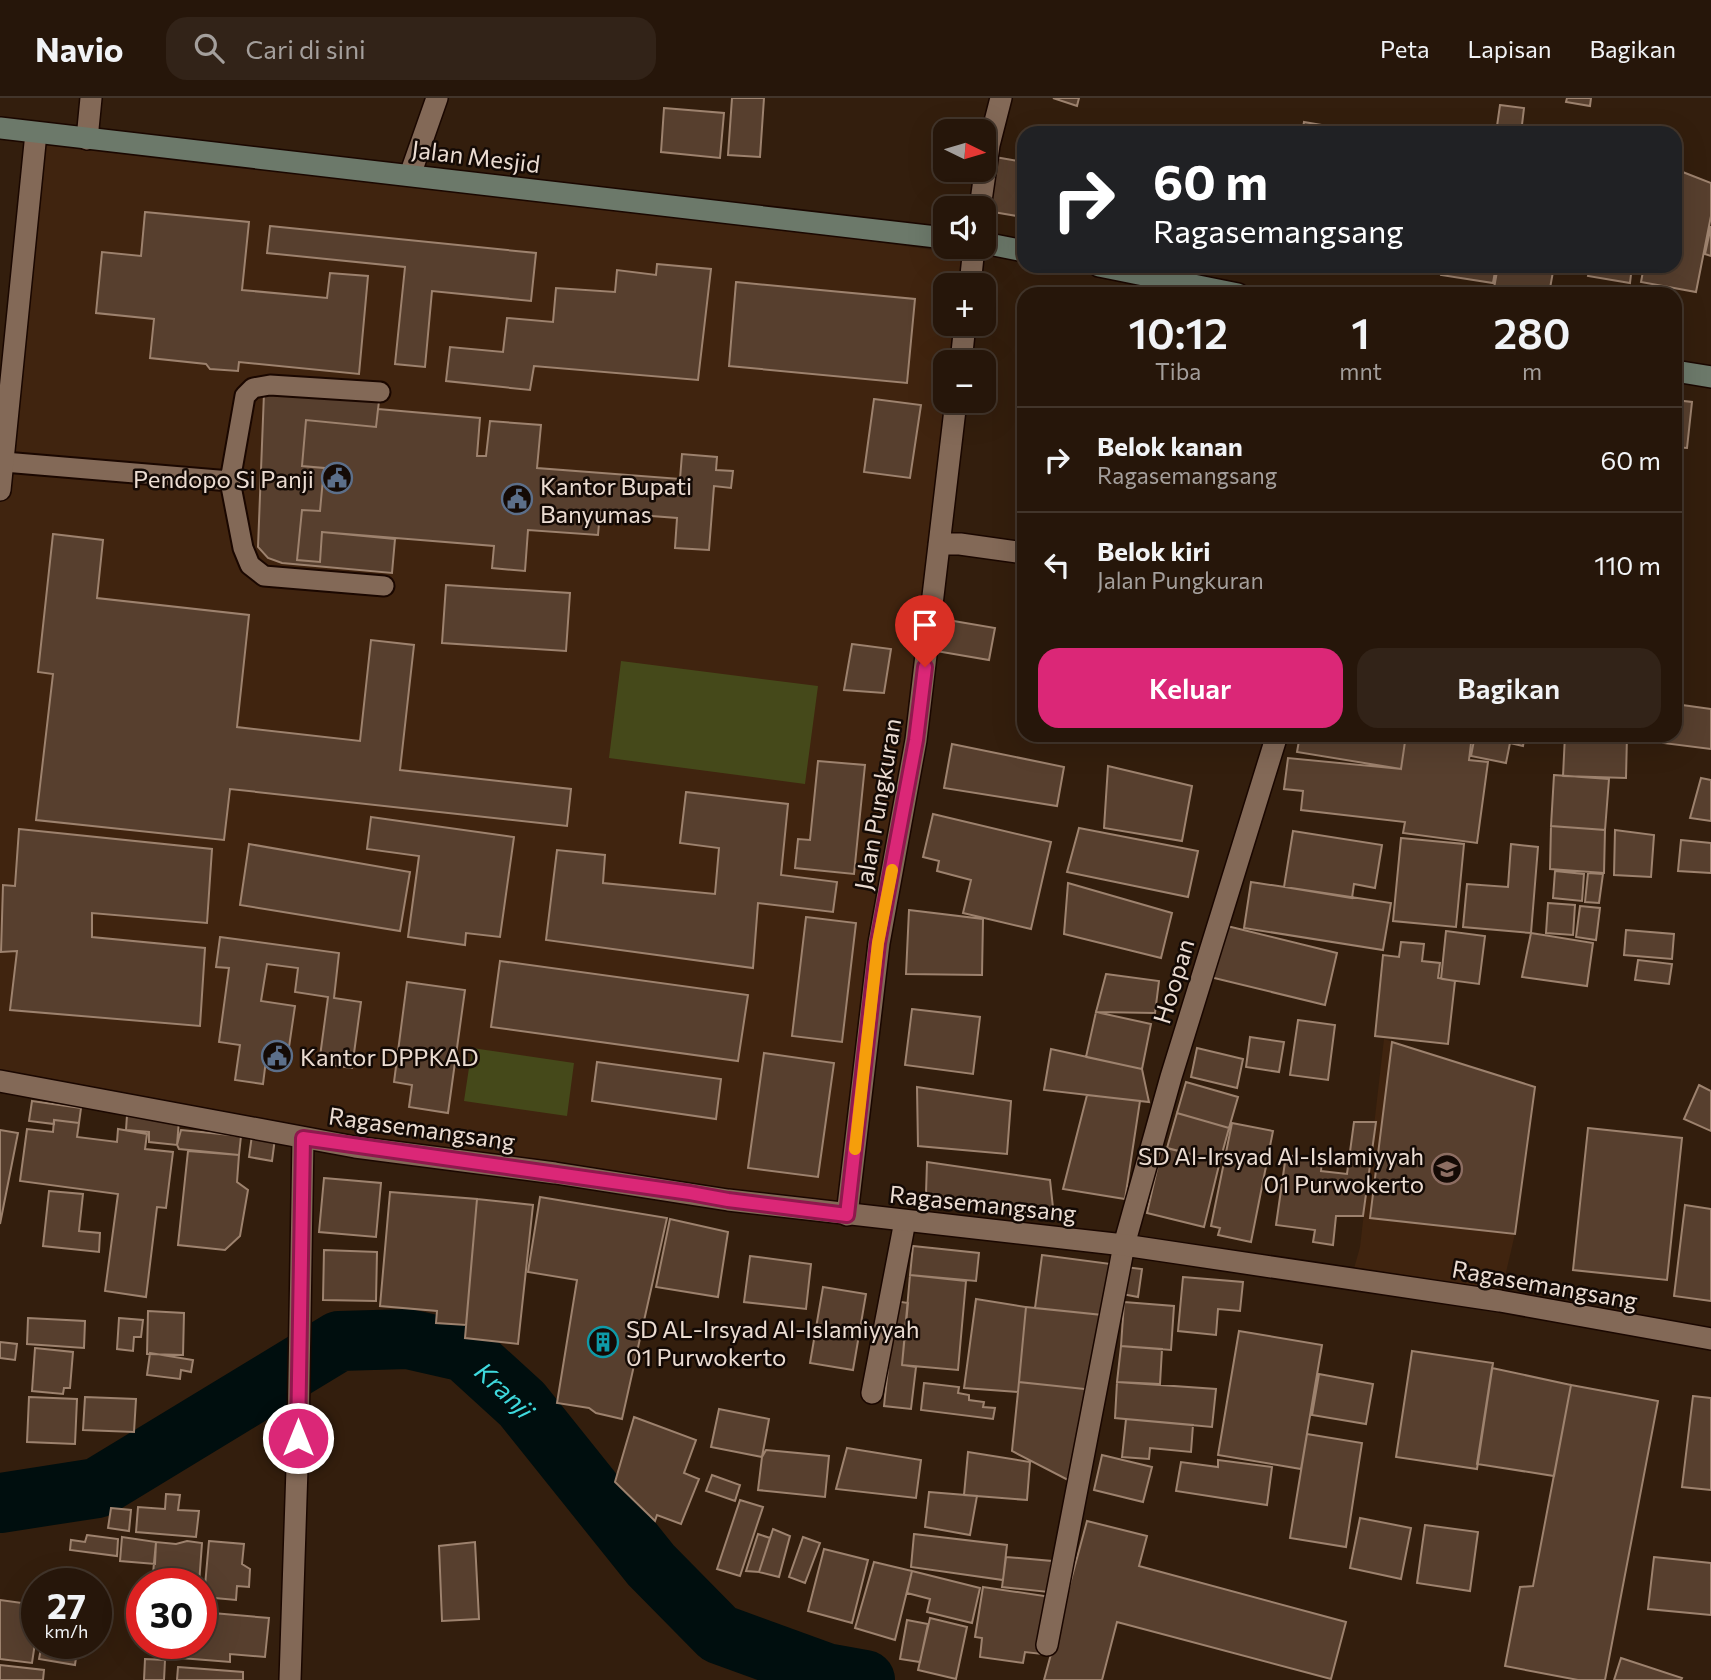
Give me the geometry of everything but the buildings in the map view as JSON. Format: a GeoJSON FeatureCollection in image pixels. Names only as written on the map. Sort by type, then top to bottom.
{"type":"FeatureCollection","features":[{"type":"Feature","properties":{"kind":"main road","name":"Jalan Mesjid"},"geometry":{"type":"LineString","coordinates":[[0,128],[933,237]]}},
{"type":"Feature","properties":{"kind":"main road"},"geometry":{"type":"LineString","coordinates":[[996,245],[1017,250]]}},
{"type":"Feature","properties":{"kind":"main road"},"geometry":{"type":"LineString","coordinates":[[1134,273],[1203,287]]}},
{"type":"Feature","properties":{"kind":"main road"},"geometry":{"type":"LineString","coordinates":[[1682,372],[1711,376]]}},
{"type":"Feature","properties":{"kind":"street"},"geometry":{"type":"LineString","coordinates":[[87,139],[91,98]]}},
{"type":"Feature","properties":{"kind":"street"},"geometry":{"type":"LineString","coordinates":[[410,175],[437,98]]}},
{"type":"Feature","properties":{"kind":"street"},"geometry":{"type":"LineString","coordinates":[[982,196],[989,145],[1001,98]]}},
{"type":"Feature","properties":{"kind":"street"},"geometry":{"type":"LineString","coordinates":[[0,490],[36,132]]}},
{"type":"Feature","properties":{"kind":"street","name":"Jalan Pungkuran"},"geometry":{"type":"LineString","coordinates":[[847,1215],[878,943],[916,740],[955,413]]}},
{"type":"Feature","properties":{"kind":"street"},"geometry":{"type":"LineString","coordinates":[[939,544],[960,544],[1017,552]]}},
{"type":"Feature","properties":{"kind":"street","name":"Hoopan"},"geometry":{"type":"LineString","coordinates":[[1047,1645],[1125,1245],[1171,1077],[1275,742]]}},
{"type":"Feature","properties":{"kind":"street","name":"Ragasemangsang"},"geometry":{"type":"LineString","coordinates":[[0,1081],[303,1138],[728,1200],[1125,1245],[1500,1301],[1711,1339]]}},
{"type":"Feature","properties":{"kind":"street"},"geometry":{"type":"LineString","coordinates":[[290,1680],[298,1438],[303,1138]]}},
{"type":"Feature","properties":{"kind":"street"},"geometry":{"type":"LineString","coordinates":[[872,1393],[905,1221]]}},
{"type":"Feature","properties":{"kind":"lane"},"geometry":{"type":"LineString","coordinates":[[380,392],[270,385],[253,388],[245,396],[230,481],[243,548],[250,565],[264,576],[384,586]]}},
{"type":"Feature","properties":{"kind":"lane"},"geometry":{"type":"LineString","coordinates":[[4,462],[230,481]]}},
{"type":"Feature","properties":{"kind":"shaded area"},"geometry":{"type":"Polygon","coordinates":[[[36,133],[410,175],[933,250],[933,259],[968,259],[966,273],[933,273],[933,336],[958,336],[957,350],[933,350],[933,413],[949,413],[844,1210],[547,1177],[0,1081],[0,462],[36,133]]]}},
{"type":"Feature","properties":{"kind":"shaded area","name":"SD Al-Irsyad Al-Islamiyyah 01 Purwokerto"},"geometry":{"type":"Polygon","coordinates":[[[1384,1039],[1535,1087],[1515,1234],[1500,1298],[1352,1276],[1360,1247],[1384,1039]]]}},
{"type":"Feature","properties":{"kind":"green space"},"geometry":{"type":"Polygon","coordinates":[[[621,661],[818,686],[805,784],[609,758],[621,661]]]}},
{"type":"Feature","properties":{"kind":"green space"},"geometry":{"type":"Polygon","coordinates":[[[472,1048],[574,1063],[567,1116],[464,1101],[472,1048]]]}},
{"type":"Feature","properties":{"kind":"waterway","name":"Kranji"},"geometry":{"type":"LineString","coordinates":[[0,1503],[97,1488],[339,1341],[408,1339],[465,1352],[522,1404],[651,1565],[719,1634],[826,1673],[865,1680]]}},
{"type":"Feature","properties":{"kind":"slow traffic"},"geometry":{"type":"LineString","coordinates":[[855,1149],[878,943],[892,870]]}},
{"type":"Feature","properties":{"kind":"place","name":"Pendopo Si Panji"},"geometry":{"type":"Point","coordinates":[337,478]}},
{"type":"Feature","properties":{"kind":"place","name":"Kantor Bupati Banyumas"},"geometry":{"type":"Point","coordinates":[517,499]}},
{"type":"Feature","properties":{"kind":"place","name":"Kantor DPPKAD"},"geometry":{"type":"Point","coordinates":[277,1056]}},
{"type":"Feature","properties":{"kind":"place","name":"SD Al-Irsyad Al-Islamiyyah 01 Purwokerto"},"geometry":{"type":"Point","coordinates":[1447,1169]}},
{"type":"Feature","properties":{"kind":"place","name":"SD AL-Irsyad Al-Islamiyyah 01 Purwokerto"},"geometry":{"type":"Point","coordinates":[603,1342]}},
{"type":"Feature","properties":{"kind":"route"},"geometry":{"type":"LineString","coordinates":[[298,1438],[303,1138],[847,1215],[878,943],[916,740],[925,667]]}}]}
